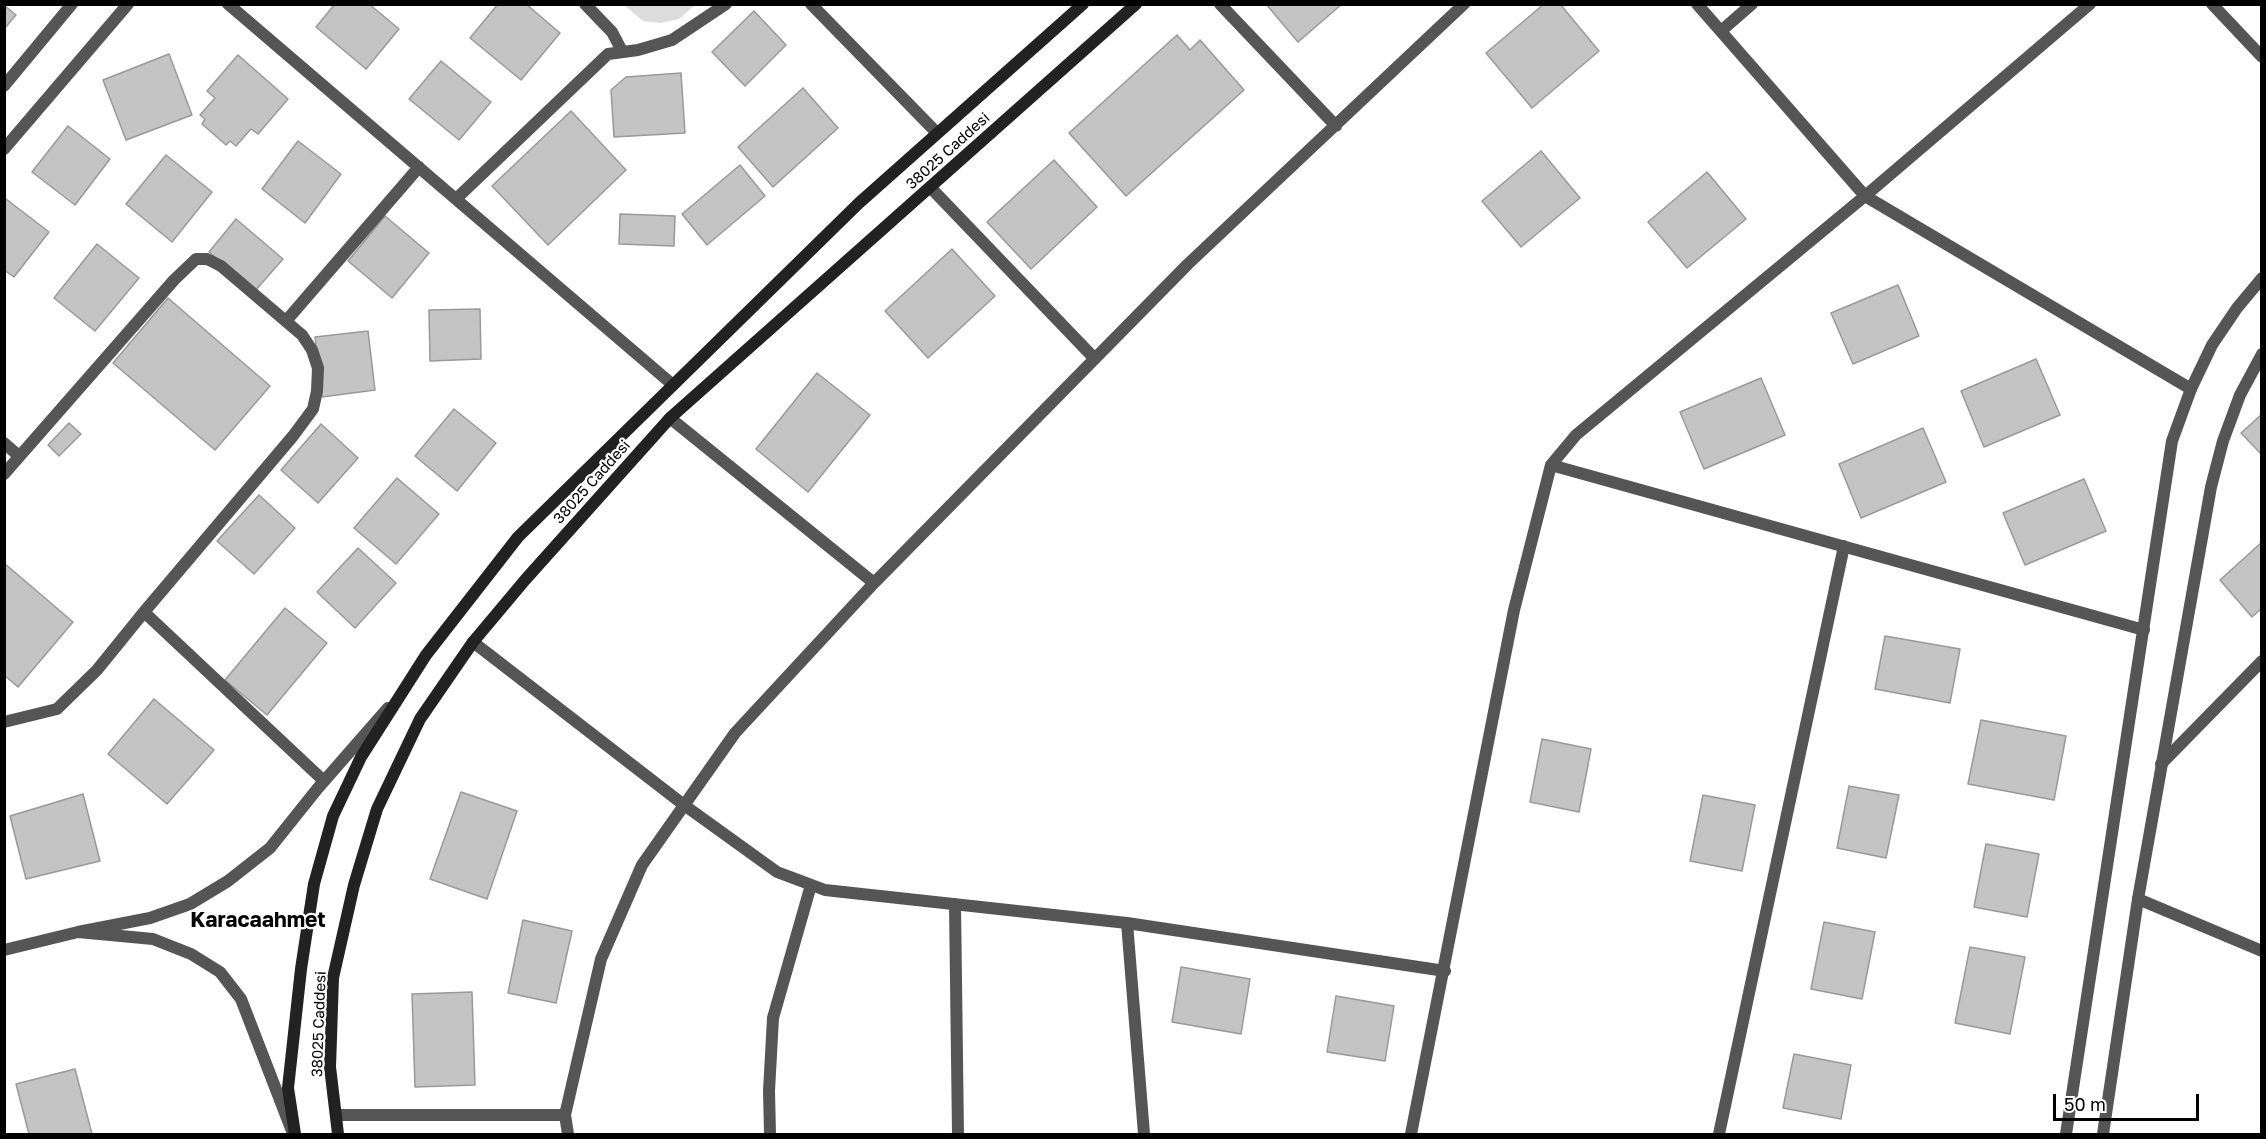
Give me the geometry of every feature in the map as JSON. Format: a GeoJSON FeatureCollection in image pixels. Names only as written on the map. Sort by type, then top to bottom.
{"type":"FeatureCollection","features":[{"type":"Feature","properties":{"kind":"main road","name":"38025 Caddesi"},"geometry":{"type":"LineString","coordinates":[[294,1134],[288,1088],[301,969],[314,884],[333,816],[361,758],[426,655],[518,537],[859,203],[1083,4]]}},
{"type":"Feature","properties":{"kind":"main road","name":"38025 Caddesi"},"geometry":{"type":"LineString","coordinates":[[338,1134],[330,1067],[333,978],[354,885],[377,809],[420,719],[473,642],[525,580],[670,418],[1136,4]]}},
{"type":"Feature","properties":{"kind":"street"},"geometry":{"type":"LineString","coordinates":[[4,86],[72,4]]}},
{"type":"Feature","properties":{"kind":"street"},"geometry":{"type":"LineString","coordinates":[[4,149],[128,4]]}},
{"type":"Feature","properties":{"kind":"street"},"geometry":{"type":"LineString","coordinates":[[228,4],[673,385]]}},
{"type":"Feature","properties":{"kind":"street"},"geometry":{"type":"LineString","coordinates":[[585,4],[612,32],[622,51]]}},
{"type":"Feature","properties":{"kind":"street"},"geometry":{"type":"LineString","coordinates":[[457,198],[608,54],[638,50],[672,40],[726,4]]}},
{"type":"Feature","properties":{"kind":"street"},"geometry":{"type":"LineString","coordinates":[[811,4],[938,133]]}},
{"type":"Feature","properties":{"kind":"street"},"geometry":{"type":"LineString","coordinates":[[1220,4],[1336,126]]}},
{"type":"Feature","properties":{"kind":"street"},"geometry":{"type":"LineString","coordinates":[[568,1134],[565,1115],[601,959],[642,865],[735,733],[874,583],[1188,264],[1464,4]]}},
{"type":"Feature","properties":{"kind":"street"},"geometry":{"type":"LineString","coordinates":[[1698,4],[1865,196],[2191,390]]}},
{"type":"Feature","properties":{"kind":"street"},"geometry":{"type":"LineString","coordinates":[[1721,31],[1752,4]]}},
{"type":"Feature","properties":{"kind":"street"},"geometry":{"type":"LineString","coordinates":[[1411,1134],[1514,610],[1551,465],[1576,435],[1865,196],[2090,4]]}},
{"type":"Feature","properties":{"kind":"street"},"geometry":{"type":"LineString","coordinates":[[2212,4],[2262,57]]}},
{"type":"Feature","properties":{"kind":"street"},"geometry":{"type":"LineString","coordinates":[[286,321],[420,167]]}},
{"type":"Feature","properties":{"kind":"street"},"geometry":{"type":"LineString","coordinates":[[930,187],[1095,359]]}},
{"type":"Feature","properties":{"kind":"street"},"geometry":{"type":"LineString","coordinates":[[4,474],[174,280],[196,259],[207,259],[221,266],[302,335],[312,350],[318,368],[317,391],[313,409],[293,436],[97,670],[57,709],[4,722]]}},
{"type":"Feature","properties":{"kind":"street"},"geometry":{"type":"LineString","coordinates":[[2067,1134],[2172,441],[2211,345],[2262,278]]}},
{"type":"Feature","properties":{"kind":"street"},"geometry":{"type":"LineString","coordinates":[[2103,1134],[2138,899],[2211,487],[2223,441],[2240,394],[2262,354]]}},
{"type":"Feature","properties":{"kind":"street"},"geometry":{"type":"LineString","coordinates":[[670,418],[874,583]]}},
{"type":"Feature","properties":{"kind":"street"},"geometry":{"type":"LineString","coordinates":[[4,443],[19,456]]}},
{"type":"Feature","properties":{"kind":"street"},"geometry":{"type":"LineString","coordinates":[[1551,465],[2144,630]]}},
{"type":"Feature","properties":{"kind":"street"},"geometry":{"type":"LineString","coordinates":[[1719,1134],[1844,546]]}},
{"type":"Feature","properties":{"kind":"street"},"geometry":{"type":"LineString","coordinates":[[144,612],[324,781]]}},
{"type":"Feature","properties":{"kind":"street"},"geometry":{"type":"LineString","coordinates":[[473,642],[684,806],[777,872],[825,891],[1127,923],[1444,971]]}},
{"type":"Feature","properties":{"kind":"street"},"geometry":{"type":"LineString","coordinates":[[2162,764],[2262,661]]}},
{"type":"Feature","properties":{"kind":"street"},"geometry":{"type":"LineString","coordinates":[[4,950],[150,918],[190,904],[228,881],[270,848],[324,781],[403,691]]}},
{"type":"Feature","properties":{"kind":"street"},"geometry":{"type":"LineString","coordinates":[[770,1134],[769,1091],[773,1018],[812,885]]}},
{"type":"Feature","properties":{"kind":"street"},"geometry":{"type":"LineString","coordinates":[[2138,899],[2262,951]]}},
{"type":"Feature","properties":{"kind":"street"},"geometry":{"type":"LineString","coordinates":[[955,904],[958,1134]]}},
{"type":"Feature","properties":{"kind":"street"},"geometry":{"type":"LineString","coordinates":[[1127,923],[1144,1134]]}},
{"type":"Feature","properties":{"kind":"street"},"geometry":{"type":"LineString","coordinates":[[78,932],[153,939],[191,954],[220,972],[241,999],[294,1134]]}},
{"type":"Feature","properties":{"kind":"street"},"geometry":{"type":"LineString","coordinates":[[336,1115],[565,1115]]}},
{"type":"Feature","properties":{"kind":"shaded area"},"geometry":{"type":"Polygon","coordinates":[[[624,5],[695,5],[679,19],[660,23],[643,21],[624,5]]]}},
{"type":"Feature","properties":{"kind":"building"},"geometry":{"type":"Polygon","coordinates":[[[335,4],[369,4],[399,29],[366,69],[316,27],[335,4]]]}},
{"type":"Feature","properties":{"kind":"building"},"geometry":{"type":"Polygon","coordinates":[[[498,4],[526,4],[560,33],[521,80],[470,38],[498,4]]]}},
{"type":"Feature","properties":{"kind":"building"},"geometry":{"type":"Polygon","coordinates":[[[1266,4],[1342,4],[1298,42],[1266,4]]]}},
{"type":"Feature","properties":{"kind":"building"},"geometry":{"type":"Polygon","coordinates":[[[1544,4],[1560,4],[1599,51],[1532,108],[1486,53],[1544,4]]]}},
{"type":"Feature","properties":{"kind":"building"},"geometry":{"type":"Polygon","coordinates":[[[4,5],[16,15],[4,29],[4,5]]]}},
{"type":"Feature","properties":{"kind":"building"},"geometry":{"type":"Polygon","coordinates":[[[754,11],[786,45],[745,86],[712,52],[754,11]]]}},
{"type":"Feature","properties":{"kind":"building"},"geometry":{"type":"Polygon","coordinates":[[[1177,35],[1190,50],[1200,40],[1244,90],[1126,196],[1069,133],[1177,35]]]}},
{"type":"Feature","properties":{"kind":"building"},"geometry":{"type":"Polygon","coordinates":[[[169,54],[192,115],[126,140],[103,80],[169,54]]]}},
{"type":"Feature","properties":{"kind":"building"},"geometry":{"type":"Polygon","coordinates":[[[238,55],[288,99],[258,134],[251,129],[236,146],[230,141],[226,145],[202,124],[205,119],[200,115],[215,98],[207,91],[238,55]]]}},
{"type":"Feature","properties":{"kind":"building"},"geometry":{"type":"Polygon","coordinates":[[[441,61],[491,102],[459,140],[409,99],[441,61]]]}},
{"type":"Feature","properties":{"kind":"building"},"geometry":{"type":"Polygon","coordinates":[[[681,73],[685,133],[614,137],[611,90],[626,77],[681,73]]]}},
{"type":"Feature","properties":{"kind":"building"},"geometry":{"type":"Polygon","coordinates":[[[803,88],[838,128],[773,187],[738,147],[803,88]]]}},
{"type":"Feature","properties":{"kind":"building"},"geometry":{"type":"Polygon","coordinates":[[[571,111],[626,170],[548,245],[492,186],[571,111]]]}},
{"type":"Feature","properties":{"kind":"building"},"geometry":{"type":"Polygon","coordinates":[[[68,126],[110,159],[75,205],[32,172],[68,126]]]}},
{"type":"Feature","properties":{"kind":"building"},"geometry":{"type":"Polygon","coordinates":[[[298,141],[341,174],[305,223],[262,189],[298,141]]]}},
{"type":"Feature","properties":{"kind":"building"},"geometry":{"type":"Polygon","coordinates":[[[1541,151],[1580,198],[1521,247],[1482,201],[1541,151]]]}},
{"type":"Feature","properties":{"kind":"building"},"geometry":{"type":"Polygon","coordinates":[[[166,155],[212,192],[172,242],[126,204],[166,155]]]}},
{"type":"Feature","properties":{"kind":"building"},"geometry":{"type":"Polygon","coordinates":[[[1054,160],[1097,207],[1031,269],[987,222],[1054,160]]]}},
{"type":"Feature","properties":{"kind":"building"},"geometry":{"type":"Polygon","coordinates":[[[740,165],[765,196],[707,245],[682,214],[740,165]]]}},
{"type":"Feature","properties":{"kind":"building"},"geometry":{"type":"Polygon","coordinates":[[[1707,172],[1746,219],[1687,268],[1648,222],[1707,172]]]}},
{"type":"Feature","properties":{"kind":"building"},"geometry":{"type":"Polygon","coordinates":[[[6,199],[49,232],[14,277],[4,270],[4,201],[6,199]]]}},
{"type":"Feature","properties":{"kind":"building"},"geometry":{"type":"Polygon","coordinates":[[[620,214],[675,216],[674,246],[619,244],[620,214]]]}},
{"type":"Feature","properties":{"kind":"building"},"geometry":{"type":"Polygon","coordinates":[[[385,216],[429,253],[392,298],[348,261],[385,216]]]}},
{"type":"Feature","properties":{"kind":"building"},"geometry":{"type":"Polygon","coordinates":[[[236,219],[283,259],[255,291],[209,252],[236,219]]]}},
{"type":"Feature","properties":{"kind":"building"},"geometry":{"type":"Polygon","coordinates":[[[97,244],[139,278],[95,331],[54,298],[97,244]]]}},
{"type":"Feature","properties":{"kind":"building"},"geometry":{"type":"Polygon","coordinates":[[[952,249],[995,296],[928,358],[885,311],[952,249]]]}},
{"type":"Feature","properties":{"kind":"building"},"geometry":{"type":"Polygon","coordinates":[[[1898,285],[1919,336],[1853,364],[1831,313],[1898,285]]]}},
{"type":"Feature","properties":{"kind":"building"},"geometry":{"type":"Polygon","coordinates":[[[168,298],[270,386],[215,450],[113,363],[168,298]]]}},
{"type":"Feature","properties":{"kind":"building"},"geometry":{"type":"Polygon","coordinates":[[[480,309],[481,359],[430,361],[429,310],[480,309]]]}},
{"type":"Feature","properties":{"kind":"building"},"geometry":{"type":"Polygon","coordinates":[[[368,331],[375,390],[322,397],[315,337],[368,331]]]}},
{"type":"Feature","properties":{"kind":"building"},"geometry":{"type":"Polygon","coordinates":[[[2036,359],[2060,415],[1984,447],[1961,391],[2036,359]]]}},
{"type":"Feature","properties":{"kind":"building"},"geometry":{"type":"Polygon","coordinates":[[[817,373],[870,415],[808,492],[756,449],[817,373]]]}},
{"type":"Feature","properties":{"kind":"building"},"geometry":{"type":"Polygon","coordinates":[[[1761,378],[1785,435],[1704,469],[1680,412],[1761,378]]]}},
{"type":"Feature","properties":{"kind":"building"},"geometry":{"type":"Polygon","coordinates":[[[454,409],[496,443],[457,491],[415,456],[454,409]]]}},
{"type":"Feature","properties":{"kind":"building"},"geometry":{"type":"Polygon","coordinates":[[[2262,414],[2262,455],[2241,433],[2262,414]]]}},
{"type":"Feature","properties":{"kind":"building"},"geometry":{"type":"Polygon","coordinates":[[[69,423],[81,434],[59,456],[48,445],[69,423]]]}},
{"type":"Feature","properties":{"kind":"building"},"geometry":{"type":"Polygon","coordinates":[[[321,424],[358,458],[318,503],[281,470],[321,424]]]}},
{"type":"Feature","properties":{"kind":"building"},"geometry":{"type":"Polygon","coordinates":[[[1923,428],[1946,482],[1861,518],[1839,464],[1923,428]]]}},
{"type":"Feature","properties":{"kind":"building"},"geometry":{"type":"Polygon","coordinates":[[[397,478],[439,514],[396,564],[354,528],[397,478]]]}},
{"type":"Feature","properties":{"kind":"building"},"geometry":{"type":"Polygon","coordinates":[[[2084,479],[2106,531],[2025,565],[2003,513],[2084,479]]]}},
{"type":"Feature","properties":{"kind":"building"},"geometry":{"type":"Polygon","coordinates":[[[259,495],[295,528],[254,574],[217,541],[259,495]]]}},
{"type":"Feature","properties":{"kind":"building"},"geometry":{"type":"Polygon","coordinates":[[[2262,542],[2262,608],[2252,617],[2220,580],[2262,542]]]}},
{"type":"Feature","properties":{"kind":"building"},"geometry":{"type":"Polygon","coordinates":[[[358,548],[396,583],[355,628],[317,592],[358,548]]]}},
{"type":"Feature","properties":{"kind":"building"},"geometry":{"type":"Polygon","coordinates":[[[4,563],[73,622],[18,687],[4,675],[4,563]]]}},
{"type":"Feature","properties":{"kind":"building"},"geometry":{"type":"Polygon","coordinates":[[[285,608],[327,643],[267,715],[225,680],[285,608]]]}},
{"type":"Feature","properties":{"kind":"building"},"geometry":{"type":"Polygon","coordinates":[[[1885,636],[1960,649],[1950,703],[1875,689],[1885,636]]]}},
{"type":"Feature","properties":{"kind":"building"},"geometry":{"type":"Polygon","coordinates":[[[154,699],[214,750],[167,804],[108,754],[154,699]]]}},
{"type":"Feature","properties":{"kind":"building"},"geometry":{"type":"Polygon","coordinates":[[[1981,720],[2066,736],[2054,800],[1968,784],[1981,720]]]}},
{"type":"Feature","properties":{"kind":"building"},"geometry":{"type":"Polygon","coordinates":[[[1542,739],[1591,749],[1579,812],[1530,802],[1542,739]]]}},
{"type":"Feature","properties":{"kind":"building"},"geometry":{"type":"Polygon","coordinates":[[[1849,786],[1899,795],[1886,858],[1837,848],[1849,786]]]}},
{"type":"Feature","properties":{"kind":"building"},"geometry":{"type":"Polygon","coordinates":[[[461,792],[517,811],[487,899],[430,879],[461,792]]]}},
{"type":"Feature","properties":{"kind":"building"},"geometry":{"type":"Polygon","coordinates":[[[83,794],[100,861],[26,879],[10,816],[83,794]]]}},
{"type":"Feature","properties":{"kind":"building"},"geometry":{"type":"Polygon","coordinates":[[[1703,795],[1755,805],[1742,871],[1690,861],[1703,795]]]}},
{"type":"Feature","properties":{"kind":"building"},"geometry":{"type":"Polygon","coordinates":[[[1986,844],[2039,854],[2027,917],[1974,907],[1986,844]]]}},
{"type":"Feature","properties":{"kind":"building"},"geometry":{"type":"Polygon","coordinates":[[[523,920],[572,931],[556,1003],[508,993],[523,920]]]}},
{"type":"Feature","properties":{"kind":"building"},"geometry":{"type":"Polygon","coordinates":[[[1824,922],[1875,932],[1862,999],[1811,989],[1824,922]]]}},
{"type":"Feature","properties":{"kind":"building"},"geometry":{"type":"Polygon","coordinates":[[[1970,947],[2025,957],[2010,1034],[1955,1023],[1970,947]]]}},
{"type":"Feature","properties":{"kind":"building"},"geometry":{"type":"Polygon","coordinates":[[[1181,967],[1250,979],[1241,1034],[1172,1022],[1181,967]]]}},
{"type":"Feature","properties":{"kind":"building"},"geometry":{"type":"Polygon","coordinates":[[[472,992],[475,1085],[415,1087],[412,994],[472,992]]]}},
{"type":"Feature","properties":{"kind":"building"},"geometry":{"type":"Polygon","coordinates":[[[1336,996],[1394,1006],[1385,1061],[1327,1052],[1336,996]]]}},
{"type":"Feature","properties":{"kind":"building"},"geometry":{"type":"Polygon","coordinates":[[[1794,1054],[1851,1065],[1841,1119],[1783,1108],[1794,1054]]]}},
{"type":"Feature","properties":{"kind":"building"},"geometry":{"type":"Polygon","coordinates":[[[75,1069],[92,1134],[29,1134],[16,1084],[75,1069]]]}},
{"type":"Feature","properties":{"kind":"district","name":"Karacaahmet"},"geometry":{"type":"Point","coordinates":[258,920]}}]}
